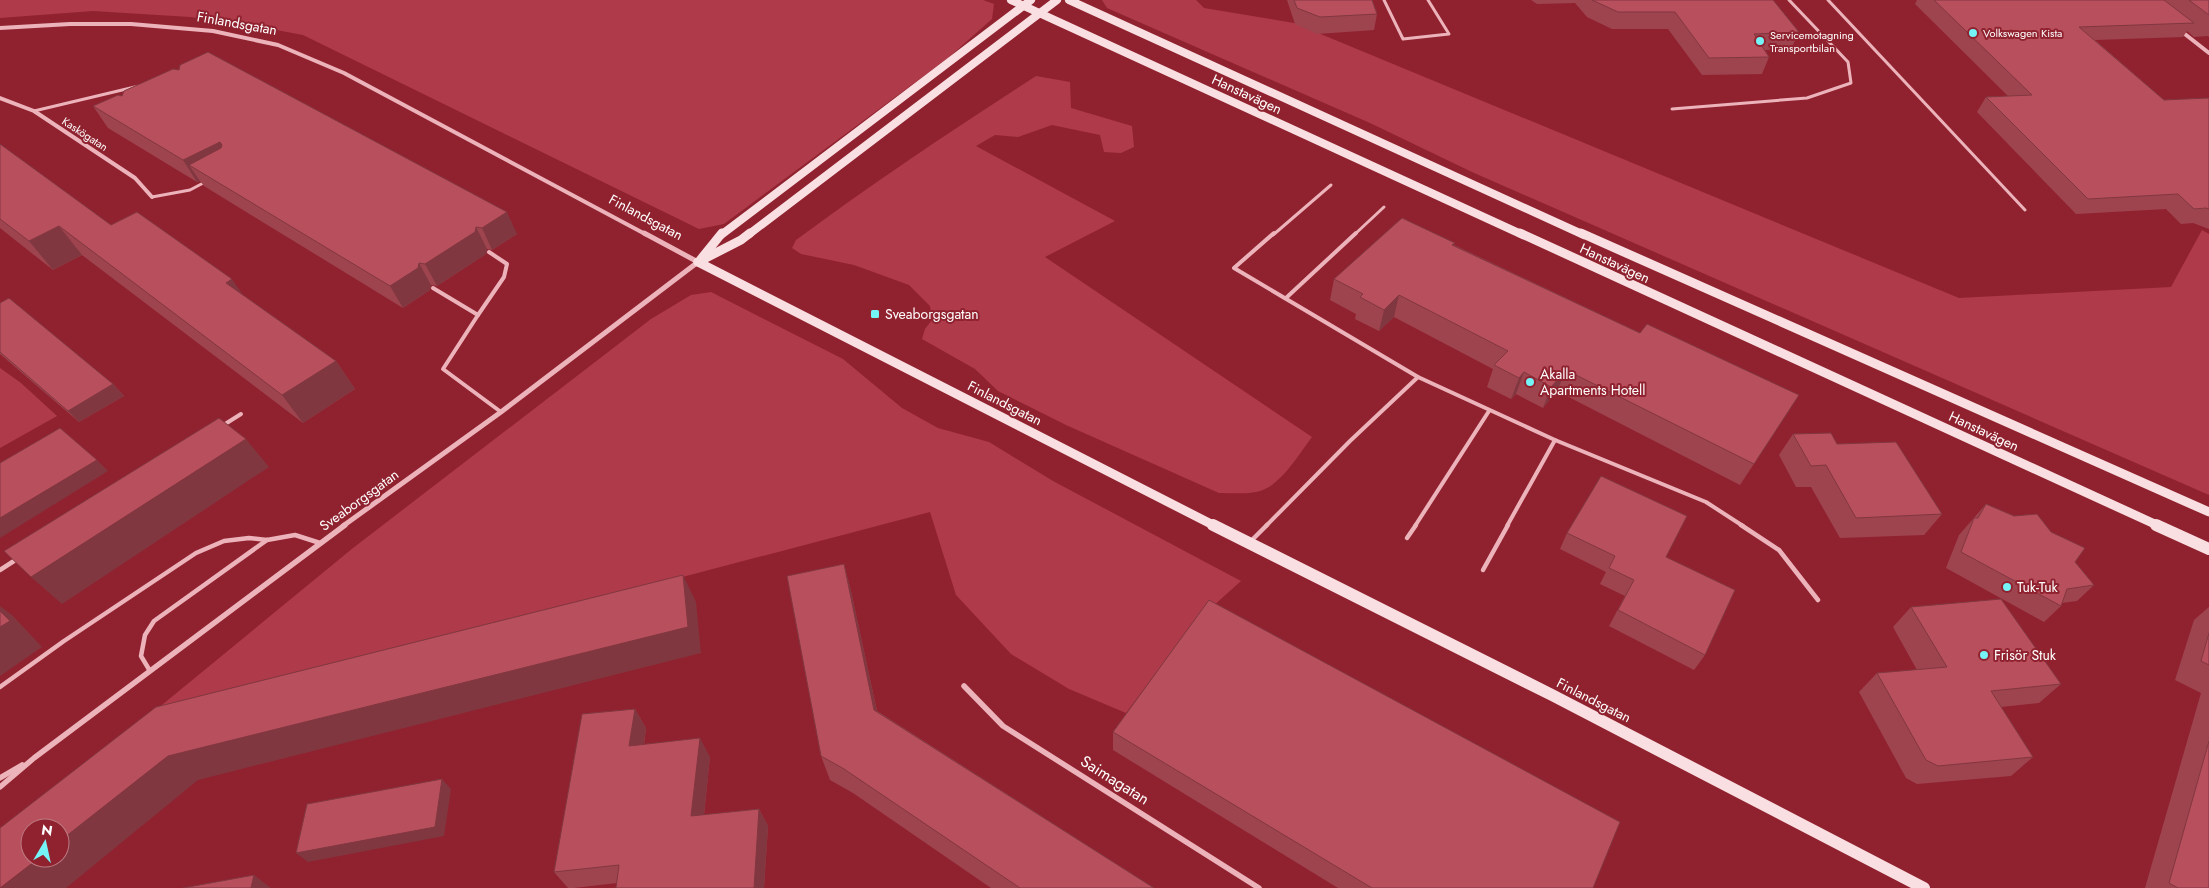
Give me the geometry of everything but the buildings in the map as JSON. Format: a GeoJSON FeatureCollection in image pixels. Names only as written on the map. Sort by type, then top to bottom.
{"type":"FeatureCollection","features":[{"type":"Feature","properties":{"kind":"main road","name":"Hanstavägen"},"geometry":{"type":"LineString","coordinates":[[1011,0],[1027,3],[1040,13],[2209,549]]}},
{"type":"Feature","properties":{"kind":"main road","name":"Sveaborgsgatan"},"geometry":{"type":"LineString","coordinates":[[698,262],[741,240],[1057,0]]}},
{"type":"Feature","properties":{"kind":"main road","name":"Hanstavägen"},"geometry":{"type":"LineString","coordinates":[[1069,0],[1573,230],[2209,512]]}},
{"type":"Feature","properties":{"kind":"main road","name":"Sveaborgsgatan"},"geometry":{"type":"LineString","coordinates":[[698,262],[719,236],[1027,3]]}},
{"type":"Feature","properties":{"kind":"main road","name":"Finlandsgatan"},"geometry":{"type":"LineString","coordinates":[[698,262],[1070,453],[1552,695],[1919,887]]}},
{"type":"Feature","properties":{"kind":"street","name":"Finlandsgatan"},"geometry":{"type":"LineString","coordinates":[[0,28],[70,24],[131,24],[213,31],[278,45],[344,73],[698,262]]}},
{"type":"Feature","properties":{"kind":"street"},"geometry":{"type":"LineString","coordinates":[[2179,30],[2209,53]]}},
{"type":"Feature","properties":{"kind":"street","name":"Kaskögatan"},"geometry":{"type":"LineString","coordinates":[[0,98],[34,111],[134,178],[152,197]]}},
{"type":"Feature","properties":{"kind":"street","name":"Sveaborgsgatan"},"geometry":{"type":"LineString","coordinates":[[0,787],[34,758],[320,543],[500,412],[698,262]]}},
{"type":"Feature","properties":{"kind":"street","name":"Saimagatan"},"geometry":{"type":"LineString","coordinates":[[964,686],[1003,726],[1259,888]]}},
{"type":"Feature","properties":{"kind":"street","name":"Sveaborgsgatan"},"geometry":{"type":"LineString","coordinates":[[0,778],[34,758]]}},
{"type":"Feature","properties":{"kind":"lane"},"geometry":{"type":"LineString","coordinates":[[1384,0],[1403,39],[1449,34],[1428,0]]}},
{"type":"Feature","properties":{"kind":"lane"},"geometry":{"type":"LineString","coordinates":[[1672,109],[1807,98],[1851,83],[1848,62],[1789,0]]}},
{"type":"Feature","properties":{"kind":"lane"},"geometry":{"type":"LineString","coordinates":[[1828,0],[2025,210]]}},
{"type":"Feature","properties":{"kind":"lane"},"geometry":{"type":"LineString","coordinates":[[34,111],[147,84]]}},
{"type":"Feature","properties":{"kind":"lane"},"geometry":{"type":"LineString","coordinates":[[103,95],[111,100]]}},
{"type":"Feature","properties":{"kind":"lane"},"geometry":{"type":"LineString","coordinates":[[152,197],[190,190],[216,176]]}},
{"type":"Feature","properties":{"kind":"lane"},"geometry":{"type":"LineString","coordinates":[[1331,185],[1234,268],[1418,377],[1555,440],[1706,502],[1780,550],[1818,600]]}},
{"type":"Feature","properties":{"kind":"lane"},"geometry":{"type":"LineString","coordinates":[[1286,298],[1384,207]]}},
{"type":"Feature","properties":{"kind":"lane"},"geometry":{"type":"LineString","coordinates":[[489,252],[507,264],[504,277],[443,369],[500,412]]}},
{"type":"Feature","properties":{"kind":"lane"},"geometry":{"type":"LineString","coordinates":[[433,288],[478,315]]}},
{"type":"Feature","properties":{"kind":"lane"},"geometry":{"type":"LineString","coordinates":[[1249,542],[1350,441],[1418,377]]}},
{"type":"Feature","properties":{"kind":"lane"},"geometry":{"type":"LineString","coordinates":[[1408,538],[1489,411]]}},
{"type":"Feature","properties":{"kind":"lane"},"geometry":{"type":"LineString","coordinates":[[218,429],[242,414]]}},
{"type":"Feature","properties":{"kind":"lane"},"geometry":{"type":"LineString","coordinates":[[1483,570],[1555,440]]}},
{"type":"Feature","properties":{"kind":"lane"},"geometry":{"type":"LineString","coordinates":[[150,671],[141,656],[145,635],[154,621],[268,540],[282,536],[295,536],[320,543]]}},
{"type":"Feature","properties":{"kind":"lane"},"geometry":{"type":"LineString","coordinates":[[0,687],[64,641],[196,553],[224,541],[249,538],[268,540]]}},
{"type":"Feature","properties":{"kind":"lane"},"geometry":{"type":"LineString","coordinates":[[0,570],[20,557]]}},
{"type":"Feature","properties":{"kind":"shaded area"},"geometry":{"type":"Polygon","coordinates":[[[0,0],[983,0],[994,4],[992,19],[948,58],[724,224],[699,229],[303,35],[190,17],[93,11],[0,18],[0,0]]]}},
{"type":"Feature","properties":{"kind":"shaded area"},"geometry":{"type":"Polygon","coordinates":[[[1102,0],[1196,0],[1204,8],[1294,23],[1959,298],[2171,287],[2202,230],[2209,234],[2209,495],[1472,172],[1370,123],[1107,8],[1102,0]]]}},
{"type":"Feature","properties":{"kind":"shaded area"},"geometry":{"type":"Polygon","coordinates":[[[1036,76],[1070,82],[1071,108],[1132,126],[1134,147],[1121,153],[1104,152],[1100,135],[1052,125],[1018,137],[995,135],[976,146],[1115,221],[1045,257],[1312,437],[1285,473],[1265,489],[1249,493],[1219,493],[1066,425],[998,391],[975,369],[922,339],[925,329],[932,320],[930,306],[909,285],[854,265],[801,254],[792,248],[796,240],[855,197],[1036,76]]]}},
{"type":"Feature","properties":{"kind":"shaded area"},"geometry":{"type":"Polygon","coordinates":[[[711,292],[843,359],[902,408],[938,428],[989,442],[1053,481],[1241,581],[1192,625],[1126,713],[1069,689],[1011,654],[956,595],[930,512],[146,718],[353,548],[651,319],[691,295],[711,292]]]}},
{"type":"Feature","properties":{"kind":"shaded area"},"geometry":{"type":"Polygon","coordinates":[[[0,368],[21,383],[57,416],[0,448],[0,368]]]}},
{"type":"Feature","properties":{"kind":"place","name":"Volkswagen Kista"},"geometry":{"type":"Point","coordinates":[1973,33]}},
{"type":"Feature","properties":{"kind":"place","name":"Servicemotagning Transportbilan"},"geometry":{"type":"Point","coordinates":[1760,41]}},
{"type":"Feature","properties":{"kind":"place","name":"Sveaborgsgatan"},"geometry":{"type":"Point","coordinates":[875,314]}},
{"type":"Feature","properties":{"kind":"place","name":"Akalla Apartments Hotell"},"geometry":{"type":"Point","coordinates":[1530,382]}},
{"type":"Feature","properties":{"kind":"place","name":"Tuk-Tuk"},"geometry":{"type":"Point","coordinates":[2007,587]}},
{"type":"Feature","properties":{"kind":"place","name":"Frisör Stuk"},"geometry":{"type":"Point","coordinates":[1984,655]}}]}
